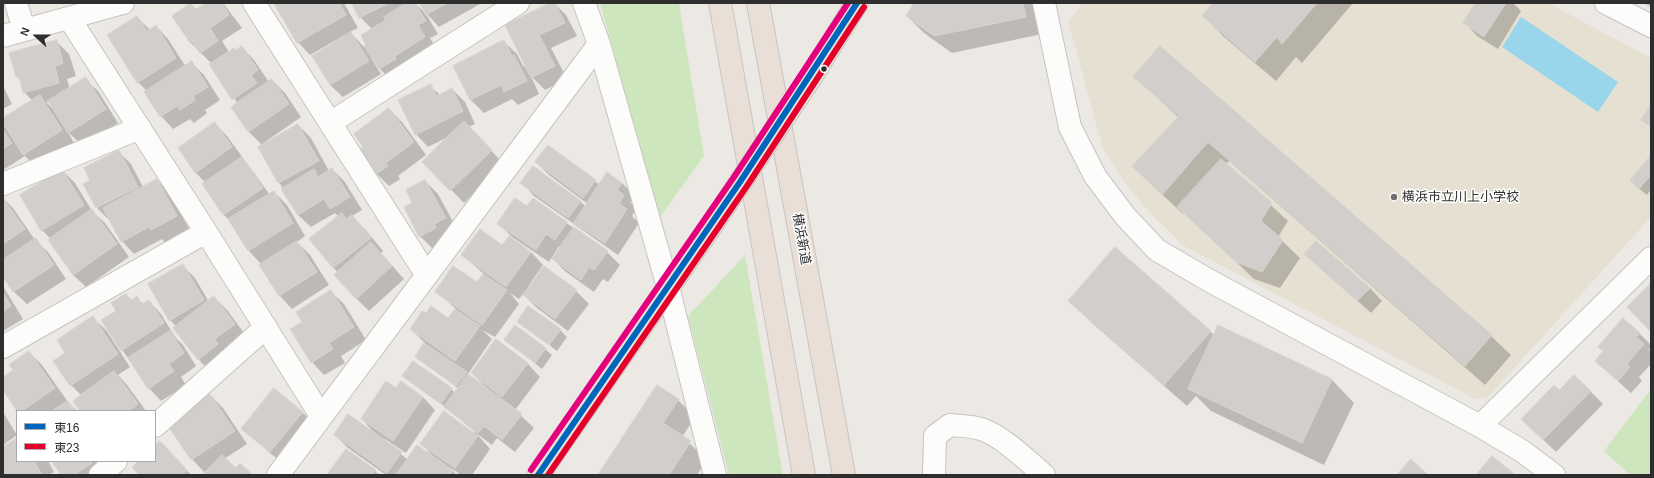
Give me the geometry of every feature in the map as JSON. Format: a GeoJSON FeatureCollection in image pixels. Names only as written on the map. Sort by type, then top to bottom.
{"type":"FeatureCollection","features":[{"type":"Feature","properties":{"kind":"highway"},"geometry":{"type":"LineString","coordinates":[[720,3],[804,475]]}},
{"type":"Feature","properties":{"kind":"highway","name":"横浜新道"},"geometry":{"type":"LineString","coordinates":[[758,3],[844,475]]}},
{"type":"Feature","properties":{"kind":"main road"},"geometry":{"type":"LineString","coordinates":[[538,475],[707,232],[813,74],[857,3]]}},
{"type":"Feature","properties":{"kind":"street"},"geometry":{"type":"LineString","coordinates":[[16,3],[24,30]]}},
{"type":"Feature","properties":{"kind":"street"},"geometry":{"type":"LineString","coordinates":[[3,36],[122,3]]}},
{"type":"Feature","properties":{"kind":"street"},"geometry":{"type":"LineString","coordinates":[[254,3],[426,274]]}},
{"type":"Feature","properties":{"kind":"street"},"geometry":{"type":"LineString","coordinates":[[330,123],[518,3]]}},
{"type":"Feature","properties":{"kind":"street"},"geometry":{"type":"LineString","coordinates":[[584,3],[598,44],[668,287],[715,475]]}},
{"type":"Feature","properties":{"kind":"street"},"geometry":{"type":"LineString","coordinates":[[1044,3],[1070,126],[1094,176],[1125,216],[1157,250],[1217,285],[1480,426],[1522,451],[1554,475]]}},
{"type":"Feature","properties":{"kind":"street"},"geometry":{"type":"LineString","coordinates":[[1606,3],[1651,26]]}},
{"type":"Feature","properties":{"kind":"street"},"geometry":{"type":"LineString","coordinates":[[69,18],[206,232],[321,416]]}},
{"type":"Feature","properties":{"kind":"street"},"geometry":{"type":"LineString","coordinates":[[278,475],[598,44]]}},
{"type":"Feature","properties":{"kind":"street"},"geometry":{"type":"LineString","coordinates":[[3,184],[140,128]]}},
{"type":"Feature","properties":{"kind":"street"},"geometry":{"type":"LineString","coordinates":[[3,347],[206,232]]}},
{"type":"Feature","properties":{"kind":"street"},"geometry":{"type":"LineString","coordinates":[[1480,426],[1651,258]]}},
{"type":"Feature","properties":{"kind":"street"},"geometry":{"type":"LineString","coordinates":[[156,425],[266,327]]}},
{"type":"Feature","properties":{"kind":"street"},"geometry":{"type":"LineString","coordinates":[[934,475],[935,436],[950,425],[981,429],[989,433],[1018,453],[1044,475]]}},
{"type":"Feature","properties":{"kind":"street"},"geometry":{"type":"LineString","coordinates":[[100,475],[115,462]]}},
{"type":"Feature","properties":{"kind":"shaded area","name":"横浜市立川上小学校"},"geometry":{"type":"Polygon","coordinates":[[[1083,3],[1548,3],[1651,58],[1651,217],[1488,397],[1475,399],[1184,246],[1150,213],[1124,182],[1103,149],[1068,21],[1083,3]]]}},
{"type":"Feature","properties":{"kind":"green space"},"geometry":{"type":"Polygon","coordinates":[[[600,3],[679,3],[704,156],[660,217],[600,3]]]}},
{"type":"Feature","properties":{"kind":"green space"},"geometry":{"type":"Polygon","coordinates":[[[745,255],[783,475],[729,475],[688,316],[745,255]]]}},
{"type":"Feature","properties":{"kind":"green space"},"geometry":{"type":"Polygon","coordinates":[[[1651,389],[1651,475],[1630,475],[1604,451],[1651,389]]]}},
{"type":"Feature","properties":{"kind":"water"},"geometry":{"type":"Polygon","coordinates":[[[1521,17],[1618,82],[1598,112],[1502,47],[1521,17]]]}},
{"type":"Feature","properties":{"kind":"building"},"geometry":{"type":"Polygon","coordinates":[[[191,3],[195,10],[206,3],[222,3],[229,15],[210,28],[218,41],[200,53],[192,41],[190,43],[172,16],[191,3]]]}},
{"type":"Feature","properties":{"kind":"building"},"geometry":{"type":"Polygon","coordinates":[[[274,3],[339,3],[346,15],[297,43],[274,3]]]}},
{"type":"Feature","properties":{"kind":"building"},"geometry":{"type":"Polygon","coordinates":[[[352,3],[389,3],[359,18],[352,3]]]}},
{"type":"Feature","properties":{"kind":"building"},"geometry":{"type":"Polygon","coordinates":[[[407,3],[415,3],[426,21],[418,25],[425,37],[395,56],[396,59],[379,69],[364,46],[366,45],[361,35],[386,20],[384,17],[407,3]]]}},
{"type":"Feature","properties":{"kind":"building"},"geometry":{"type":"Polygon","coordinates":[[[420,3],[447,3],[426,15],[420,3]]]}},
{"type":"Feature","properties":{"kind":"building"},"geometry":{"type":"Polygon","coordinates":[[[550,3],[555,3],[565,23],[539,35],[555,66],[531,78],[505,25],[550,3]]]}},
{"type":"Feature","properties":{"kind":"building"},"geometry":{"type":"Polygon","coordinates":[[[914,3],[1023,3],[1026,17],[934,36],[906,16],[914,3]]]}},
{"type":"Feature","properties":{"kind":"building"},"geometry":{"type":"Polygon","coordinates":[[[1213,3],[1317,3],[1282,44],[1277,37],[1255,62],[1202,16],[1213,3]]]}},
{"type":"Feature","properties":{"kind":"building"},"geometry":{"type":"Polygon","coordinates":[[[1476,3],[1506,3],[1484,37],[1463,23],[1476,3]]]}},
{"type":"Feature","properties":{"kind":"building"},"geometry":{"type":"Polygon","coordinates":[[[137,16],[147,31],[156,25],[176,58],[137,83],[107,35],[137,16]]]}},
{"type":"Feature","properties":{"kind":"building"},"geometry":{"type":"Polygon","coordinates":[[[351,32],[369,61],[330,85],[312,56],[351,32]]]}},
{"type":"Feature","properties":{"kind":"building"},"geometry":{"type":"Polygon","coordinates":[[[57,40],[63,63],[55,66],[59,83],[23,93],[19,76],[16,77],[9,53],[57,40]]]}},
{"type":"Feature","properties":{"kind":"building"},"geometry":{"type":"Polygon","coordinates":[[[504,40],[512,56],[514,55],[527,81],[504,92],[501,85],[470,100],[453,66],[504,40]]]}},
{"type":"Feature","properties":{"kind":"building"},"geometry":{"type":"Polygon","coordinates":[[[242,46],[258,70],[251,75],[257,83],[232,100],[209,64],[234,48],[235,50],[242,46]]]}},
{"type":"Feature","properties":{"kind":"building"},"geometry":{"type":"Polygon","coordinates":[[[1160,46],[1492,335],[1465,366],[1208,142],[1162,195],[1132,166],[1179,116],[1133,77],[1160,46]]]}},
{"type":"Feature","properties":{"kind":"building"},"geometry":{"type":"Polygon","coordinates":[[[192,61],[208,87],[193,96],[195,100],[180,110],[177,106],[160,117],[144,92],[192,61]]]}},
{"type":"Feature","properties":{"kind":"building"},"geometry":{"type":"Polygon","coordinates":[[[86,77],[106,109],[68,133],[48,101],[86,77]]]}},
{"type":"Feature","properties":{"kind":"building"},"geometry":{"type":"Polygon","coordinates":[[[272,79],[289,104],[248,132],[231,107],[272,79]]]}},
{"type":"Feature","properties":{"kind":"building"},"geometry":{"type":"Polygon","coordinates":[[[431,84],[436,96],[452,88],[463,111],[415,135],[398,100],[431,84]]]}},
{"type":"Feature","properties":{"kind":"building"},"geometry":{"type":"Polygon","coordinates":[[[40,95],[62,130],[23,155],[3,123],[3,118],[40,95]]]}},
{"type":"Feature","properties":{"kind":"building"},"geometry":{"type":"Polygon","coordinates":[[[1651,104],[1651,127],[1641,120],[1651,104]]]}},
{"type":"Feature","properties":{"kind":"building"},"geometry":{"type":"Polygon","coordinates":[[[389,108],[414,142],[386,163],[388,166],[376,174],[359,150],[363,147],[354,134],[389,108]]]}},
{"type":"Feature","properties":{"kind":"building"},"geometry":{"type":"Polygon","coordinates":[[[464,121],[492,150],[450,191],[422,162],[464,121]]]}},
{"type":"Feature","properties":{"kind":"building"},"geometry":{"type":"Polygon","coordinates":[[[215,122],[232,147],[195,173],[178,148],[215,122]]]}},
{"type":"Feature","properties":{"kind":"building"},"geometry":{"type":"Polygon","coordinates":[[[298,124],[319,161],[278,183],[258,147],[298,124]]]}},
{"type":"Feature","properties":{"kind":"building"},"geometry":{"type":"Polygon","coordinates":[[[3,130],[12,143],[3,149],[3,130]]]}},
{"type":"Feature","properties":{"kind":"building"},"geometry":{"type":"Polygon","coordinates":[[[548,145],[596,180],[583,198],[535,162],[548,145]]]}},
{"type":"Feature","properties":{"kind":"building"},"geometry":{"type":"Polygon","coordinates":[[[119,150],[138,187],[96,208],[83,184],[90,180],[84,168],[119,150]]]}},
{"type":"Feature","properties":{"kind":"building"},"geometry":{"type":"Polygon","coordinates":[[[1651,155],[1651,175],[1639,189],[1630,181],[1651,155]]]}},
{"type":"Feature","properties":{"kind":"building"},"geometry":{"type":"Polygon","coordinates":[[[242,157],[263,188],[223,215],[202,184],[242,157]]]}},
{"type":"Feature","properties":{"kind":"building"},"geometry":{"type":"Polygon","coordinates":[[[1221,159],[1272,203],[1261,221],[1283,240],[1262,272],[1236,262],[1177,207],[1221,159]]]}},
{"type":"Feature","properties":{"kind":"building"},"geometry":{"type":"Polygon","coordinates":[[[533,166],[581,201],[568,218],[520,183],[533,166]]]}},
{"type":"Feature","properties":{"kind":"building"},"geometry":{"type":"Polygon","coordinates":[[[332,168],[350,197],[330,209],[324,199],[298,215],[281,189],[314,169],[318,177],[332,168]]]}},
{"type":"Feature","properties":{"kind":"building"},"geometry":{"type":"Polygon","coordinates":[[[62,169],[84,205],[41,231],[20,195],[62,169]]]}},
{"type":"Feature","properties":{"kind":"building"},"geometry":{"type":"Polygon","coordinates":[[[607,172],[622,183],[617,190],[624,195],[619,204],[627,209],[605,243],[574,223],[607,172]]]}},
{"type":"Feature","properties":{"kind":"building"},"geometry":{"type":"Polygon","coordinates":[[[157,179],[177,216],[151,230],[149,227],[121,242],[103,208],[157,179]]]}},
{"type":"Feature","properties":{"kind":"building"},"geometry":{"type":"Polygon","coordinates":[[[425,180],[446,218],[434,224],[436,228],[419,237],[404,207],[412,203],[406,190],[425,180]]]}},
{"type":"Feature","properties":{"kind":"building"},"geometry":{"type":"Polygon","coordinates":[[[274,191],[293,223],[248,251],[228,219],[274,191]]]}},
{"type":"Feature","properties":{"kind":"building"},"geometry":{"type":"Polygon","coordinates":[[[3,198],[25,229],[3,244],[3,198]]]}},
{"type":"Feature","properties":{"kind":"building"},"geometry":{"type":"Polygon","coordinates":[[[515,198],[527,206],[533,198],[567,222],[555,240],[546,234],[536,250],[497,224],[515,198]]]}},
{"type":"Feature","properties":{"kind":"building"},"geometry":{"type":"Polygon","coordinates":[[[92,209],[117,244],[73,275],[48,240],[92,209]]]}},
{"type":"Feature","properties":{"kind":"building"},"geometry":{"type":"Polygon","coordinates":[[[342,213],[346,219],[352,215],[371,238],[333,268],[309,239],[342,213]]]}},
{"type":"Feature","properties":{"kind":"building"},"geometry":{"type":"Polygon","coordinates":[[[574,227],[608,251],[594,270],[589,267],[581,280],[552,259],[574,227]]]}},
{"type":"Feature","properties":{"kind":"building"},"geometry":{"type":"Polygon","coordinates":[[[480,229],[502,245],[509,236],[531,252],[506,287],[461,255],[480,229]]]}},
{"type":"Feature","properties":{"kind":"building"},"geometry":{"type":"Polygon","coordinates":[[[36,238],[54,265],[13,292],[3,277],[3,260],[36,238]]]}},
{"type":"Feature","properties":{"kind":"building"},"geometry":{"type":"Polygon","coordinates":[[[297,241],[317,272],[279,296],[259,265],[297,241]]]}},
{"type":"Feature","properties":{"kind":"building"},"geometry":{"type":"Polygon","coordinates":[[[1316,241],[1370,288],[1357,301],[1304,254],[1316,241]]]}},
{"type":"Feature","properties":{"kind":"building"},"geometry":{"type":"Polygon","coordinates":[[[371,242],[392,266],[356,299],[334,275],[371,242]]]}},
{"type":"Feature","properties":{"kind":"building"},"geometry":{"type":"Polygon","coordinates":[[[1115,247],[1211,331],[1164,385],[1068,301],[1115,247]]]}},
{"type":"Feature","properties":{"kind":"building"},"geometry":{"type":"Polygon","coordinates":[[[183,264],[204,300],[169,321],[148,284],[183,264]]]}},
{"type":"Feature","properties":{"kind":"building"},"geometry":{"type":"Polygon","coordinates":[[[453,266],[477,282],[483,274],[507,290],[482,325],[435,292],[453,266]]]}},
{"type":"Feature","properties":{"kind":"building"},"geometry":{"type":"Polygon","coordinates":[[[544,266],[577,290],[555,319],[523,295],[544,266]]]}},
{"type":"Feature","properties":{"kind":"building"},"geometry":{"type":"Polygon","coordinates":[[[1651,283],[1651,332],[1627,307],[1651,283]]]}},
{"type":"Feature","properties":{"kind":"building"},"geometry":{"type":"Polygon","coordinates":[[[331,290],[354,327],[329,343],[333,349],[311,363],[290,329],[302,322],[296,312],[331,290]]]}},
{"type":"Feature","properties":{"kind":"building"},"geometry":{"type":"Polygon","coordinates":[[[3,293],[11,306],[3,311],[3,293]]]}},
{"type":"Feature","properties":{"kind":"building"},"geometry":{"type":"Polygon","coordinates":[[[126,294],[131,300],[137,296],[142,304],[149,300],[164,323],[121,351],[101,320],[116,311],[111,303],[126,294]]]}},
{"type":"Feature","properties":{"kind":"building"},"geometry":{"type":"Polygon","coordinates":[[[214,296],[235,324],[215,339],[218,344],[198,360],[173,328],[214,296]]]}},
{"type":"Feature","properties":{"kind":"building"},"geometry":{"type":"Polygon","coordinates":[[[431,306],[448,318],[455,309],[480,326],[455,361],[410,329],[422,311],[426,313],[431,306]]]}},
{"type":"Feature","properties":{"kind":"building"},"geometry":{"type":"Polygon","coordinates":[[[528,306],[561,329],[549,345],[517,322],[528,306]]]}},
{"type":"Feature","properties":{"kind":"building"},"geometry":{"type":"Polygon","coordinates":[[[93,316],[118,354],[70,386],[53,361],[65,353],[57,340],[93,316]]]}},
{"type":"Feature","properties":{"kind":"building"},"geometry":{"type":"Polygon","coordinates":[[[1623,318],[1640,333],[1636,337],[1644,344],[1627,364],[1630,367],[1618,381],[1595,361],[1603,351],[1598,347],[1623,318]]]}},
{"type":"Feature","properties":{"kind":"building"},"geometry":{"type":"Polygon","coordinates":[[[515,325],[546,348],[535,363],[504,340],[515,325]]]}},
{"type":"Feature","properties":{"kind":"building"},"geometry":{"type":"Polygon","coordinates":[[[1218,325],[1332,379],[1302,443],[1188,389],[1218,325]]]}},
{"type":"Feature","properties":{"kind":"building"},"geometry":{"type":"Polygon","coordinates":[[[170,331],[184,353],[169,364],[174,371],[148,389],[128,358],[170,331]]]}},
{"type":"Feature","properties":{"kind":"building"},"geometry":{"type":"Polygon","coordinates":[[[496,339],[528,363],[502,397],[471,373],[496,339]]]}},
{"type":"Feature","properties":{"kind":"building"},"geometry":{"type":"Polygon","coordinates":[[[424,343],[467,372],[456,386],[415,357],[424,343]]]}},
{"type":"Feature","properties":{"kind":"building"},"geometry":{"type":"Polygon","coordinates":[[[29,351],[55,388],[23,410],[16,410],[3,390],[3,377],[13,370],[9,365],[29,351]]]}},
{"type":"Feature","properties":{"kind":"building"},"geometry":{"type":"Polygon","coordinates":[[[413,361],[452,388],[441,404],[402,376],[413,361]]]}},
{"type":"Feature","properties":{"kind":"building"},"geometry":{"type":"Polygon","coordinates":[[[114,371],[138,404],[130,410],[79,410],[73,401],[114,371]]]}},
{"type":"Feature","properties":{"kind":"building"},"geometry":{"type":"Polygon","coordinates":[[[468,374],[522,414],[502,440],[484,426],[478,433],[444,407],[468,374]]]}},
{"type":"Feature","properties":{"kind":"building"},"geometry":{"type":"Polygon","coordinates":[[[1574,375],[1591,391],[1543,440],[1521,419],[1554,385],[1559,390],[1574,375]]]}},
{"type":"Feature","properties":{"kind":"building"},"geometry":{"type":"Polygon","coordinates":[[[386,381],[396,388],[401,381],[423,397],[393,441],[361,419],[386,381]]]}},
{"type":"Feature","properties":{"kind":"building"},"geometry":{"type":"Polygon","coordinates":[[[657,385],[679,399],[663,423],[691,441],[669,475],[598,475],[657,385]]]}},
{"type":"Feature","properties":{"kind":"building"},"geometry":{"type":"Polygon","coordinates":[[[274,388],[303,412],[270,452],[241,429],[274,388]]]}},
{"type":"Feature","properties":{"kind":"building"},"geometry":{"type":"Polygon","coordinates":[[[210,394],[235,431],[191,460],[166,423],[210,394]]]}},
{"type":"Feature","properties":{"kind":"building"},"geometry":{"type":"Polygon","coordinates":[[[68,401],[74,410],[54,410],[68,401]]]}},
{"type":"Feature","properties":{"kind":"building"},"geometry":{"type":"Polygon","coordinates":[[[444,411],[478,436],[455,468],[420,444],[444,411]]]}},
{"type":"Feature","properties":{"kind":"building"},"geometry":{"type":"Polygon","coordinates":[[[348,414],[402,452],[387,473],[334,435],[348,414]]]}},
{"type":"Feature","properties":{"kind":"building"},"geometry":{"type":"Polygon","coordinates":[[[16,439],[16,462],[37,462],[35,463],[42,475],[3,475],[3,447],[16,439]]]}},
{"type":"Feature","properties":{"kind":"building"},"geometry":{"type":"Polygon","coordinates":[[[160,441],[187,470],[182,475],[139,475],[132,467],[137,462],[156,462],[156,444],[160,441]]]}},
{"type":"Feature","properties":{"kind":"building"},"geometry":{"type":"Polygon","coordinates":[[[417,445],[453,470],[450,475],[396,475],[417,445]]]}},
{"type":"Feature","properties":{"kind":"building"},"geometry":{"type":"Polygon","coordinates":[[[346,449],[376,470],[372,475],[327,475],[346,449]]]}},
{"type":"Feature","properties":{"kind":"building"},"geometry":{"type":"Polygon","coordinates":[[[222,455],[236,468],[240,463],[253,475],[203,475],[222,455]]]}},
{"type":"Feature","properties":{"kind":"building"},"geometry":{"type":"Polygon","coordinates":[[[1492,456],[1516,475],[1476,475],[1492,456]]]}},
{"type":"Feature","properties":{"kind":"building"},"geometry":{"type":"Polygon","coordinates":[[[1411,459],[1428,475],[1397,475],[1411,459]]]}},
{"type":"Feature","properties":{"kind":"building"},"geometry":{"type":"Polygon","coordinates":[[[53,462],[92,463],[74,475],[61,475],[53,462]]]}},
{"type":"Feature","properties":{"kind":"transit line"},"geometry":{"type":"LineString","coordinates":[[531,470],[734,177],[848,3]]}},
{"type":"Feature","properties":{"kind":"transit line","name":"東16"},"geometry":{"type":"LineString","coordinates":[[538,475],[740,182],[857,3]]}},
{"type":"Feature","properties":{"kind":"transit line","name":"東23"},"geometry":{"type":"LineString","coordinates":[[548,475],[747,186],[864,7]]}},
{"type":"Feature","properties":{"kind":"place","name":"横浜市立川上小学校"},"geometry":{"type":"Point","coordinates":[1394,197]}}]}
